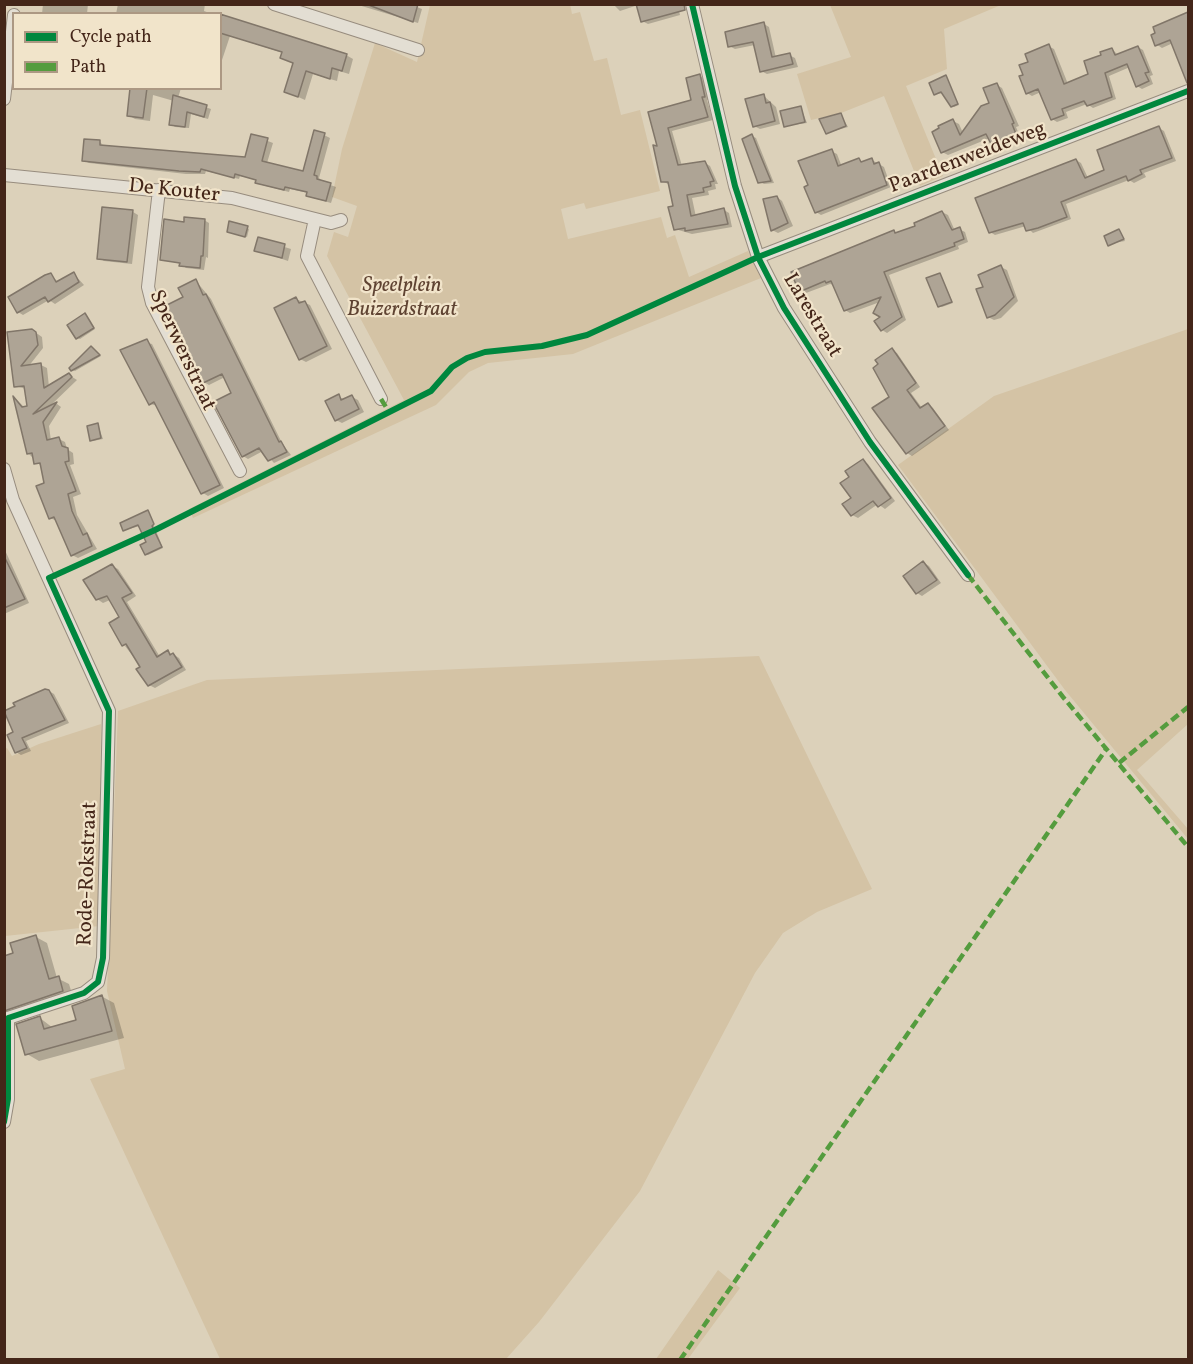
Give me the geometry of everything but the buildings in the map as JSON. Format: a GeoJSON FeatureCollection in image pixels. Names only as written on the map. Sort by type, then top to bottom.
{"type":"FeatureCollection","features":[{"type":"Feature","properties":{"kind":"street"},"geometry":{"type":"LineString","coordinates":[[274,4],[418,50]]}},
{"type":"Feature","properties":{"kind":"street","name":"Larestraat"},"geometry":{"type":"LineString","coordinates":[[692,4],[735,186],[758,257],[784,308],[870,441],[968,575]]}},
{"type":"Feature","properties":{"kind":"street"},"geometry":{"type":"LineString","coordinates":[[4,99],[12,31]]}},
{"type":"Feature","properties":{"kind":"street","name":"Paardenweideweg"},"geometry":{"type":"LineString","coordinates":[[758,257],[1188,91]]}},
{"type":"Feature","properties":{"kind":"street","name":"De Kouter"},"geometry":{"type":"LineString","coordinates":[[4,175],[232,198],[331,223],[341,220]]}},
{"type":"Feature","properties":{"kind":"street","name":"Sperwerstraat"},"geometry":{"type":"LineString","coordinates":[[159,190],[148,287],[152,303],[240,471]]}},
{"type":"Feature","properties":{"kind":"street"},"geometry":{"type":"LineString","coordinates":[[315,219],[307,256],[381,399]]}},
{"type":"Feature","properties":{"kind":"street","name":"Rode-Rokstraat"},"geometry":{"type":"LineString","coordinates":[[4,469],[13,500],[109,711],[103,947],[98,982],[84,993],[8,1018],[8,1099],[4,1122]]}},
{"type":"Feature","properties":{"kind":"green space","name":"Speelplein Buizerdstraat"},"geometry":{"type":"Polygon","coordinates":[[[570,4],[572,14],[580,12],[594,61],[607,58],[621,115],[640,110],[660,191],[586,209],[584,203],[561,209],[568,239],[661,217],[667,238],[675,235],[689,277],[748,251],[761,278],[573,354],[488,363],[469,372],[436,405],[193,518],[189,509],[404,400],[327,256],[334,232],[348,237],[357,206],[332,197],[342,149],[375,43],[417,62],[430,5],[570,4]]]}},
{"type":"Feature","properties":{"kind":"green space"},"geometry":{"type":"Polygon","coordinates":[[[830,5],[1001,5],[944,29],[947,69],[906,86],[943,176],[920,186],[884,96],[841,113],[811,120],[797,74],[851,57],[830,5]]]}},
{"type":"Feature","properties":{"kind":"green space"},"geometry":{"type":"Polygon","coordinates":[[[1188,329],[1188,724],[1137,770],[1188,829],[1188,839],[1065,690],[898,465],[994,396],[1188,329]]]}},
{"type":"Feature","properties":{"kind":"green space"},"geometry":{"type":"Polygon","coordinates":[[[759,656],[872,889],[817,912],[783,933],[755,973],[640,1191],[539,1322],[506,1359],[220,1359],[90,1079],[125,1069],[107,991],[118,711],[207,680],[759,656]]]}},
{"type":"Feature","properties":{"kind":"green space"},"geometry":{"type":"Polygon","coordinates":[[[101,724],[99,926],[5,936],[5,749],[7,748],[12,756],[39,744],[101,724]]]}},
{"type":"Feature","properties":{"kind":"green space"},"geometry":{"type":"Polygon","coordinates":[[[718,1270],[740,1288],[688,1359],[656,1359],[718,1270]]]}},
{"type":"Feature","properties":{"kind":"marked path"},"geometry":{"type":"LineString","coordinates":[[381,399],[389,412]]}},
{"type":"Feature","properties":{"kind":"marked path"},"geometry":{"type":"LineString","coordinates":[[968,575],[1063,697],[1188,847]]}},
{"type":"Feature","properties":{"kind":"marked path"},"geometry":{"type":"LineString","coordinates":[[1119,763],[1188,707]]}},
{"type":"Feature","properties":{"kind":"marked path"},"geometry":{"type":"LineString","coordinates":[[680,1360],[1107,748]]}},
{"type":"Feature","properties":{"kind":"cycle path"},"geometry":{"type":"LineString","coordinates":[[692,4],[735,186],[758,257],[784,308],[870,442],[968,575]]}},
{"type":"Feature","properties":{"kind":"cycle path"},"geometry":{"type":"LineString","coordinates":[[4,1122],[8,1099],[8,1018],[84,993],[98,982],[103,958],[109,711],[49,578],[155,530],[431,391],[452,367],[467,358],[485,352],[542,346],[587,335],[758,257],[1188,91]]}}]}
